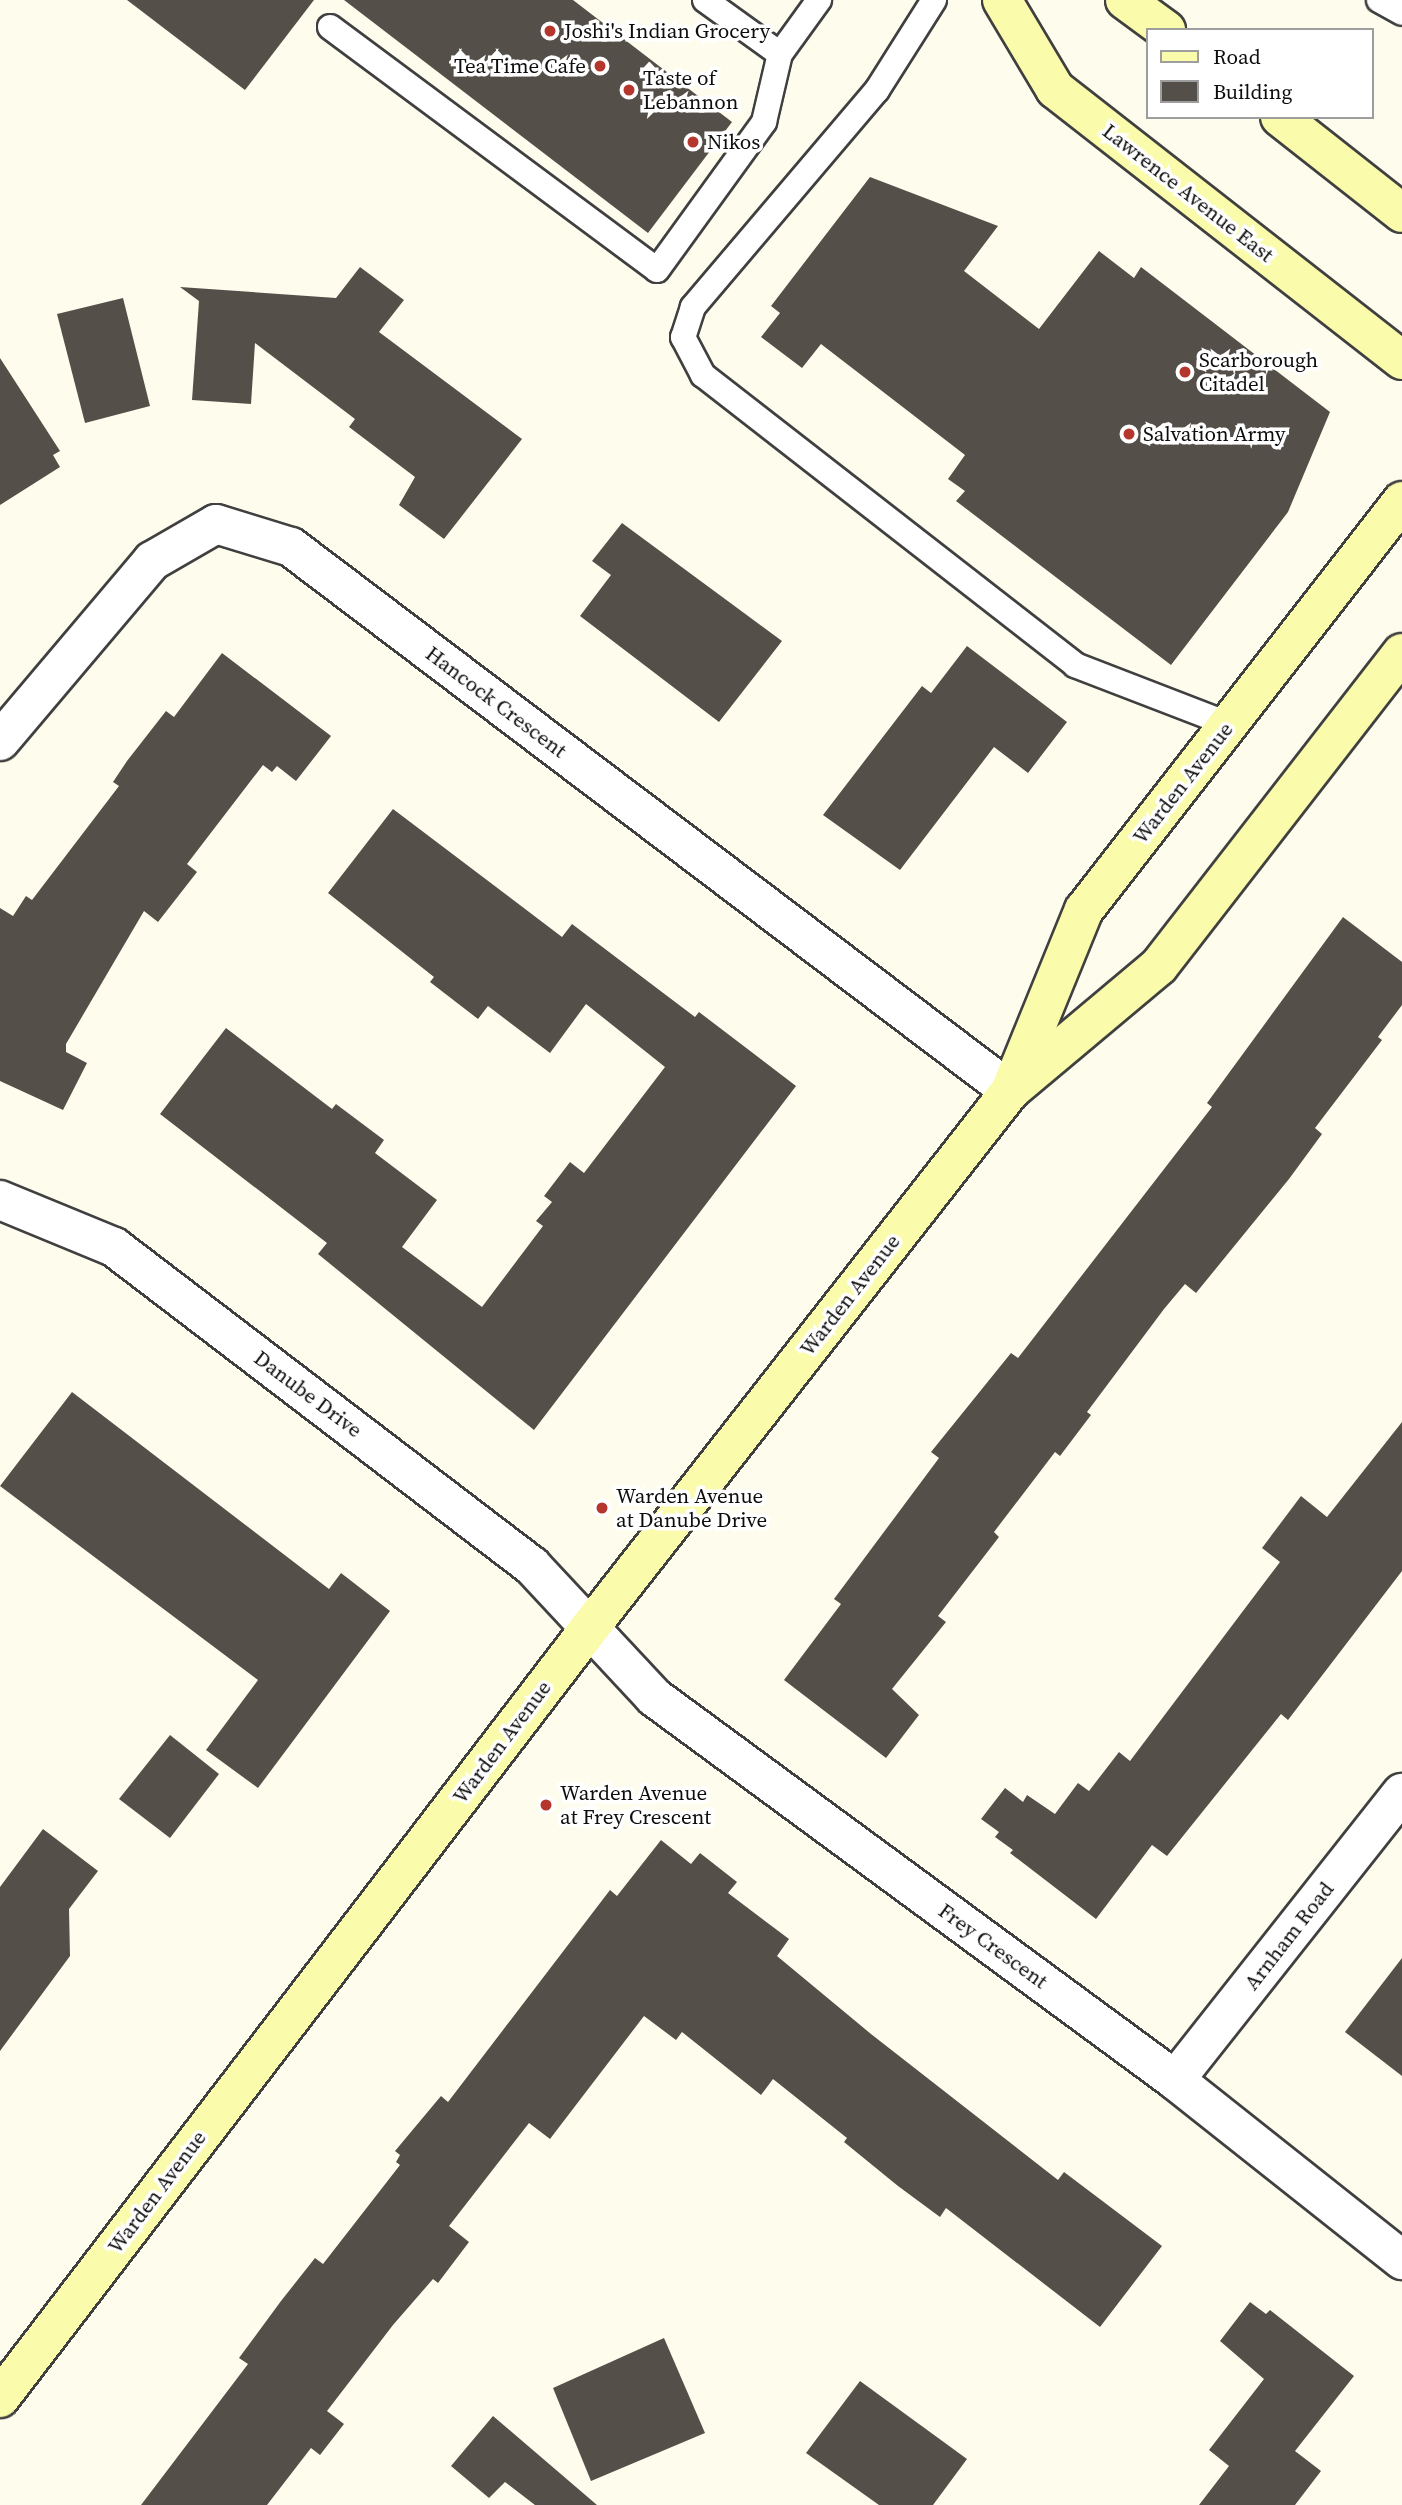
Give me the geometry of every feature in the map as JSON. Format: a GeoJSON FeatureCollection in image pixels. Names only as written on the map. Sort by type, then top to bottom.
{"type":"FeatureCollection","features":[{"type":"Feature","properties":{"kind":"main road","name":"Lawrence Avenue East"},"geometry":{"type":"LineString","coordinates":[[1002,0],[1055,89],[1402,360]]}},
{"type":"Feature","properties":{"kind":"main road"},"geometry":{"type":"LineString","coordinates":[[1125,0],[1163,28]]}},
{"type":"Feature","properties":{"kind":"main road"},"geometry":{"type":"LineString","coordinates":[[1283,119],[1402,213]]}},
{"type":"Feature","properties":{"kind":"main road","name":"Warden Avenue"},"geometry":{"type":"LineString","coordinates":[[1010,1091],[1084,910],[1402,501]]}},
{"type":"Feature","properties":{"kind":"main road","name":"Warden Avenue"},"geometry":{"type":"LineString","coordinates":[[0,2398],[591,1626],[1010,1091],[1159,966],[1402,653]]}},
{"type":"Feature","properties":{"kind":"street","name":"Hancock Crescent"},"geometry":{"type":"LineString","coordinates":[[0,741],[152,561],[216,524],[291,547],[1010,1091]]}},
{"type":"Feature","properties":{"kind":"street","name":"Danube Drive"},"geometry":{"type":"LineString","coordinates":[[0,1200],[114,1247],[532,1566],[591,1626]]}},
{"type":"Feature","properties":{"kind":"street","name":"Frey Crescent"},"geometry":{"type":"LineString","coordinates":[[591,1626],[662,1703],[1175,2080],[1402,2260]]}},
{"type":"Feature","properties":{"kind":"street","name":"Arnham Road"},"geometry":{"type":"LineString","coordinates":[[1175,2080],[1402,1793]]}},
{"type":"Feature","properties":{"kind":"lane"},"geometry":{"type":"LineString","coordinates":[[705,0],[780,54]]}},
{"type":"Feature","properties":{"kind":"lane"},"geometry":{"type":"LineString","coordinates":[[330,27],[657,270],[764,122],[780,54],[819,0]]}},
{"type":"Feature","properties":{"kind":"lane"},"geometry":{"type":"LineString","coordinates":[[934,0],[877,90],[693,307],[682,337],[703,375],[1075,665],[1228,724]]}},
{"type":"Feature","properties":{"kind":"lane"},"geometry":{"type":"LineString","coordinates":[[1379,0],[1402,13]]}},
{"type":"Feature","properties":{"kind":"building"},"geometry":{"type":"Polygon","coordinates":[[[127,0],[314,0],[245,90],[127,0]]]}},
{"type":"Feature","properties":{"kind":"building"},"geometry":{"type":"Polygon","coordinates":[[[344,0],[573,0],[732,122],[648,233],[344,0]]]}},
{"type":"Feature","properties":{"kind":"building","name":"Salvation Army"},"geometry":{"type":"Polygon","coordinates":[[[870,177],[998,226],[964,271],[1039,329],[1099,251],[1134,278],[1141,267],[1330,412],[1288,512],[1171,665],[956,501],[965,491],[948,479],[965,455],[821,344],[802,368],[761,337],[780,313],[771,306],[870,177]]]}},
{"type":"Feature","properties":{"kind":"building"},"geometry":{"type":"Polygon","coordinates":[[[360,267],[404,300],[379,332],[522,439],[444,539],[399,505],[415,477],[349,427],[355,419],[255,343],[251,404],[192,400],[199,301],[180,287],[336,298],[360,267]]]}},
{"type":"Feature","properties":{"kind":"building"},"geometry":{"type":"Polygon","coordinates":[[[123,298],[150,406],[85,423],[57,314],[123,298]]]}},
{"type":"Feature","properties":{"kind":"building"},"geometry":{"type":"Polygon","coordinates":[[[0,358],[60,451],[53,455],[60,467],[0,505],[0,358]]]}},
{"type":"Feature","properties":{"kind":"building"},"geometry":{"type":"Polygon","coordinates":[[[622,523],[782,641],[719,722],[580,616],[611,575],[592,561],[622,523]]]}},
{"type":"Feature","properties":{"kind":"building"},"geometry":{"type":"Polygon","coordinates":[[[967,646],[1067,722],[1028,773],[994,747],[900,870],[823,815],[922,686],[931,693],[967,646]]]}},
{"type":"Feature","properties":{"kind":"building"},"geometry":{"type":"Polygon","coordinates":[[[222,653],[331,736],[296,781],[277,766],[272,772],[263,765],[187,864],[197,872],[158,922],[144,911],[66,1044],[66,1052],[87,1063],[63,1110],[0,1081],[0,908],[13,916],[26,896],[32,900],[119,786],[113,782],[127,761],[166,711],[174,717],[222,653]]]}},
{"type":"Feature","properties":{"kind":"building"},"geometry":{"type":"Polygon","coordinates":[[[393,809],[562,937],[572,924],[695,1017],[699,1012],[796,1086],[534,1430],[318,1254],[327,1243],[160,1114],[226,1028],[332,1109],[336,1104],[384,1140],[375,1153],[437,1200],[402,1247],[482,1307],[543,1226],[536,1221],[552,1202],[544,1196],[570,1162],[584,1173],[665,1067],[586,1004],[550,1053],[488,1006],[478,1019],[430,982],[434,977],[328,893],[393,809]]]}},
{"type":"Feature","properties":{"kind":"building"},"geometry":{"type":"Polygon","coordinates":[[[1343,917],[1402,962],[1402,1005],[1378,1037],[1382,1040],[1315,1128],[1322,1134],[1289,1179],[1196,1293],[1185,1284],[1164,1309],[1087,1412],[1091,1415],[1060,1456],[1055,1452],[994,1532],[999,1537],[938,1616],[946,1622],[892,1689],[919,1715],[886,1758],[784,1680],[841,1604],[834,1599],[939,1458],[931,1452],[1011,1353],[1018,1358],[1212,1107],[1207,1103],[1343,917]]]}},
{"type":"Feature","properties":{"kind":"building"},"geometry":{"type":"Polygon","coordinates":[[[72,1392],[329,1589],[341,1573],[390,1611],[258,1788],[206,1750],[258,1680],[0,1486],[72,1392]]]}},
{"type":"Feature","properties":{"kind":"building"},"geometry":{"type":"Polygon","coordinates":[[[1402,1422],[1402,1571],[1288,1720],[1281,1714],[1167,1856],[1152,1845],[1096,1919],[1010,1853],[1013,1850],[995,1837],[999,1832],[981,1819],[1005,1788],[1023,1802],[1027,1795],[1055,1814],[1078,1783],[1089,1791],[1119,1752],[1130,1761],[1280,1562],[1262,1548],[1301,1496],[1327,1517],[1402,1422]]]}},
{"type":"Feature","properties":{"kind":"building"},"geometry":{"type":"Polygon","coordinates":[[[170,1735],[219,1774],[170,1838],[119,1799],[170,1735]]]}},
{"type":"Feature","properties":{"kind":"building"},"geometry":{"type":"Polygon","coordinates":[[[43,1829],[98,1871],[69,1909],[70,1956],[0,2051],[0,1887],[43,1829]]]}},
{"type":"Feature","properties":{"kind":"building"},"geometry":{"type":"Polygon","coordinates":[[[661,1840],[691,1864],[700,1853],[737,1882],[728,1893],[789,1939],[777,1956],[871,2034],[1058,2180],[1064,2172],[1162,2246],[1100,2327],[946,2208],[940,2217],[898,2186],[844,2142],[847,2138],[773,2079],[761,2095],[682,2032],[676,2040],[644,2016],[550,2139],[529,2123],[449,2226],[469,2242],[438,2283],[433,2279],[393,2325],[327,2411],[344,2424],[320,2455],[311,2448],[267,2505],[141,2505],[248,2364],[239,2358],[281,2301],[315,2258],[323,2264],[400,2165],[396,2162],[400,2155],[395,2151],[441,2096],[448,2102],[610,1890],[617,1896],[661,1840]]]}},
{"type":"Feature","properties":{"kind":"building"},"geometry":{"type":"Polygon","coordinates":[[[1402,1958],[1402,2076],[1345,2032],[1402,1958]]]}},
{"type":"Feature","properties":{"kind":"building"},"geometry":{"type":"Polygon","coordinates":[[[1250,2302],[1266,2314],[1270,2310],[1354,2376],[1295,2451],[1321,2471],[1295,2505],[1199,2505],[1229,2466],[1209,2450],[1264,2379],[1220,2341],[1250,2302]]]}},
{"type":"Feature","properties":{"kind":"building"},"geometry":{"type":"Polygon","coordinates":[[[664,2338],[705,2433],[591,2481],[553,2388],[664,2338]]]}},
{"type":"Feature","properties":{"kind":"building"},"geometry":{"type":"Polygon","coordinates":[[[860,2381],[967,2459],[933,2505],[879,2505],[806,2453],[860,2381]]]}},
{"type":"Feature","properties":{"kind":"building"},"geometry":{"type":"Polygon","coordinates":[[[493,2416],[597,2505],[535,2505],[505,2482],[489,2498],[451,2466],[493,2416]]]}},
{"type":"Feature","properties":{"kind":"place","name":"Joshi's Indian Grocery"},"geometry":{"type":"Point","coordinates":[550,31]}},
{"type":"Feature","properties":{"kind":"place","name":"Tea Time Cafe"},"geometry":{"type":"Point","coordinates":[600,66]}},
{"type":"Feature","properties":{"kind":"place","name":"Taste of Lebannon"},"geometry":{"type":"Point","coordinates":[629,90]}},
{"type":"Feature","properties":{"kind":"place","name":"Nikos"},"geometry":{"type":"Point","coordinates":[693,142]}},
{"type":"Feature","properties":{"kind":"place","name":"Scarborough Citadel"},"geometry":{"type":"Point","coordinates":[1185,372]}},
{"type":"Feature","properties":{"kind":"place","name":"Salvation Army"},"geometry":{"type":"Point","coordinates":[1129,434]}},
{"type":"Feature","properties":{"kind":"place","name":"Warden Avenue at Danube Drive"},"geometry":{"type":"Point","coordinates":[602,1508]}},
{"type":"Feature","properties":{"kind":"place","name":"Warden Avenue at Frey Crescent"},"geometry":{"type":"Point","coordinates":[546,1805]}}]}
